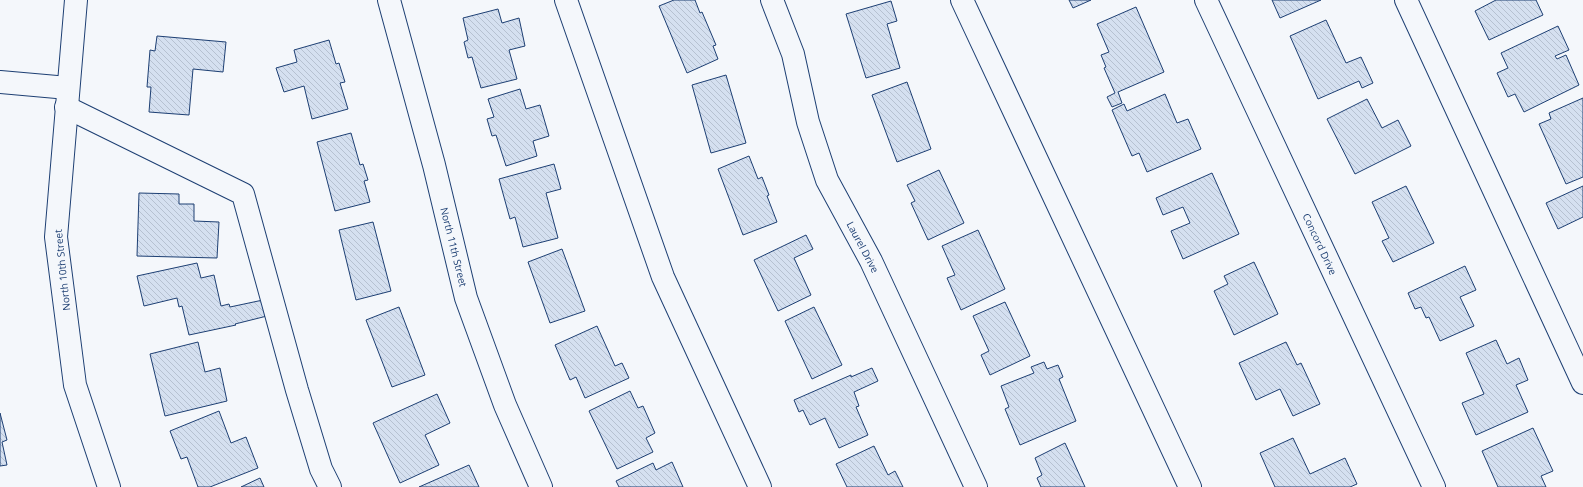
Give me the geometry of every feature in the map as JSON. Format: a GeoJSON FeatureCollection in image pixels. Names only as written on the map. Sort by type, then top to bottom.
{"type":"FeatureCollection","features":[{"type":"Feature","properties":{"kind":"street","name":"North 10th Street"},"geometry":{"type":"LineString","coordinates":[[76,0],[56,237],[75,385],[109,487]]}},
{"type":"Feature","properties":{"kind":"street","name":"North 11th Street"},"geometry":{"type":"LineString","coordinates":[[389,0],[434,165],[466,298],[505,405],[541,487]]}},
{"type":"Feature","properties":{"kind":"street"},"geometry":{"type":"LineString","coordinates":[[566,0],[663,277],[760,487]]}},
{"type":"Feature","properties":{"kind":"street","name":"Laurel Drive"},"geometry":{"type":"LineString","coordinates":[[772,0],[793,54],[808,122],[827,180],[871,261],[976,487]]}},
{"type":"Feature","properties":{"kind":"street"},"geometry":{"type":"LineString","coordinates":[[962,0],[1190,487]]}},
{"type":"Feature","properties":{"kind":"street","name":"Concord Drive"},"geometry":{"type":"LineString","coordinates":[[1206,0],[1434,487]]}},
{"type":"Feature","properties":{"kind":"street"},"geometry":{"type":"LineString","coordinates":[[1406,0],[1583,382]]}},
{"type":"Feature","properties":{"kind":"street"},"geometry":{"type":"LineString","coordinates":[[0,82],[67,97],[243,194],[297,390],[321,469],[330,487]]}},
{"type":"Feature","properties":{"kind":"building"},"geometry":{"type":"Polygon","coordinates":[[[674,0],[695,0],[700,13],[702,12],[716,45],[713,46],[718,59],[687,73],[659,6],[674,0]]]}},
{"type":"Feature","properties":{"kind":"building"},"geometry":{"type":"Polygon","coordinates":[[[1069,0],[1091,0],[1073,8],[1069,0]]]}},
{"type":"Feature","properties":{"kind":"building"},"geometry":{"type":"Polygon","coordinates":[[[1272,0],[1321,0],[1280,18],[1272,0]]]}},
{"type":"Feature","properties":{"kind":"building"},"geometry":{"type":"Polygon","coordinates":[[[1496,0],[1536,0],[1543,15],[1489,40],[1475,11],[1496,0]]]}},
{"type":"Feature","properties":{"kind":"building"},"geometry":{"type":"Polygon","coordinates":[[[891,1],[897,21],[887,24],[900,68],[866,78],[846,14],[891,1]]]}},
{"type":"Feature","properties":{"kind":"building"},"geometry":{"type":"Polygon","coordinates":[[[1136,7],[1164,72],[1118,92],[1122,103],[1112,107],[1107,97],[1115,93],[1104,68],[1106,67],[1101,55],[1109,52],[1097,24],[1136,7]]]}},
{"type":"Feature","properties":{"kind":"building"},"geometry":{"type":"Polygon","coordinates":[[[498,9],[502,23],[519,18],[525,46],[509,50],[517,79],[481,88],[472,57],[468,58],[464,42],[468,40],[463,18],[498,9]]]}},
{"type":"Feature","properties":{"kind":"building"},"geometry":{"type":"Polygon","coordinates":[[[1326,20],[1346,63],[1361,57],[1373,83],[1362,88],[1359,81],[1318,99],[1290,36],[1326,20]]]}},
{"type":"Feature","properties":{"kind":"building"},"geometry":{"type":"Polygon","coordinates":[[[1558,26],[1569,50],[1555,56],[1557,59],[1566,55],[1579,85],[1524,112],[1515,94],[1508,97],[1497,73],[1508,68],[1501,53],[1558,26]]]}},
{"type":"Feature","properties":{"kind":"building"},"geometry":{"type":"Polygon","coordinates":[[[157,36],[226,42],[223,72],[193,69],[189,115],[149,112],[151,87],[147,87],[150,50],[155,51],[157,36]]]}},
{"type":"Feature","properties":{"kind":"building"},"geometry":{"type":"Polygon","coordinates":[[[329,40],[336,64],[339,63],[345,82],[340,83],[348,109],[312,119],[304,86],[284,92],[276,68],[297,62],[294,50],[329,40]]]}},
{"type":"Feature","properties":{"kind":"building"},"geometry":{"type":"Polygon","coordinates":[[[726,75],[746,143],[711,153],[692,85],[726,75]]]}},
{"type":"Feature","properties":{"kind":"building"},"geometry":{"type":"Polygon","coordinates":[[[907,82],[931,149],[897,162],[872,95],[907,82]]]}},
{"type":"Feature","properties":{"kind":"building"},"geometry":{"type":"Polygon","coordinates":[[[520,89],[526,109],[540,105],[549,136],[533,141],[537,156],[506,166],[496,135],[492,136],[487,119],[494,117],[488,99],[520,89]]]}},
{"type":"Feature","properties":{"kind":"building"},"geometry":{"type":"Polygon","coordinates":[[[1165,94],[1177,123],[1188,119],[1201,149],[1147,172],[1139,153],[1132,156],[1112,110],[1124,104],[1127,111],[1165,94]]]}},
{"type":"Feature","properties":{"kind":"building"},"geometry":{"type":"Polygon","coordinates":[[[1583,98],[1583,177],[1566,184],[1539,124],[1551,119],[1549,113],[1583,98]]]}},
{"type":"Feature","properties":{"kind":"building"},"geometry":{"type":"Polygon","coordinates":[[[1367,99],[1382,128],[1398,120],[1411,146],[1355,174],[1327,119],[1367,99]]]}},
{"type":"Feature","properties":{"kind":"building"},"geometry":{"type":"Polygon","coordinates":[[[351,133],[360,165],[363,164],[368,180],[364,181],[370,202],[335,211],[317,142],[351,133]]]}},
{"type":"Feature","properties":{"kind":"building"},"geometry":{"type":"Polygon","coordinates":[[[749,156],[758,179],[762,177],[769,195],[767,196],[777,222],[743,235],[718,169],[749,156]]]}},
{"type":"Feature","properties":{"kind":"building"},"geometry":{"type":"Polygon","coordinates":[[[554,164],[561,189],[546,193],[558,238],[523,247],[515,217],[510,219],[499,179],[554,164]]]}},
{"type":"Feature","properties":{"kind":"building"},"geometry":{"type":"Polygon","coordinates":[[[939,170],[964,223],[928,240],[911,203],[915,201],[907,185],[939,170]]]}},
{"type":"Feature","properties":{"kind":"building"},"geometry":{"type":"Polygon","coordinates":[[[1212,173],[1239,234],[1183,259],[1171,231],[1190,223],[1183,207],[1163,215],[1156,198],[1212,173]]]}},
{"type":"Feature","properties":{"kind":"building"},"geometry":{"type":"Polygon","coordinates":[[[1406,186],[1434,243],[1393,262],[1382,241],[1389,238],[1372,202],[1406,186]]]}},
{"type":"Feature","properties":{"kind":"building"},"geometry":{"type":"Polygon","coordinates":[[[1583,186],[1583,217],[1558,229],[1546,203],[1583,186]]]}},
{"type":"Feature","properties":{"kind":"building"},"geometry":{"type":"Polygon","coordinates":[[[139,193],[179,194],[179,204],[194,204],[194,221],[219,222],[217,258],[137,256],[139,193]]]}},
{"type":"Feature","properties":{"kind":"building"},"geometry":{"type":"Polygon","coordinates":[[[373,222],[391,291],[356,300],[339,230],[373,222]]]}},
{"type":"Feature","properties":{"kind":"building"},"geometry":{"type":"Polygon","coordinates":[[[978,230],[1005,289],[961,310],[947,278],[955,275],[942,246],[978,230]]]}},
{"type":"Feature","properties":{"kind":"building"},"geometry":{"type":"Polygon","coordinates":[[[806,235],[813,249],[794,258],[811,295],[778,311],[754,260],[806,235]]]}},
{"type":"Feature","properties":{"kind":"building"},"geometry":{"type":"Polygon","coordinates":[[[562,249],[585,311],[550,323],[528,262],[562,249]]]}},
{"type":"Feature","properties":{"kind":"building"},"geometry":{"type":"Polygon","coordinates":[[[1254,262],[1278,314],[1234,335],[1214,291],[1228,284],[1224,276],[1254,262]]]}},
{"type":"Feature","properties":{"kind":"building"},"geometry":{"type":"Polygon","coordinates":[[[197,263],[201,278],[214,275],[221,306],[229,304],[230,307],[263,300],[267,316],[235,324],[236,325],[189,335],[182,306],[179,307],[177,298],[144,306],[137,276],[197,263]]]}},
{"type":"Feature","properties":{"kind":"building"},"geometry":{"type":"Polygon","coordinates":[[[1465,266],[1476,290],[1460,297],[1474,326],[1440,341],[1429,317],[1426,318],[1421,307],[1415,309],[1408,293],[1465,266]]]}},
{"type":"Feature","properties":{"kind":"building"},"geometry":{"type":"Polygon","coordinates":[[[1005,302],[1030,356],[990,375],[981,355],[989,351],[973,316],[1005,302]]]}},
{"type":"Feature","properties":{"kind":"building"},"geometry":{"type":"Polygon","coordinates":[[[399,307],[425,375],[392,387],[366,320],[399,307]]]}},
{"type":"Feature","properties":{"kind":"building"},"geometry":{"type":"Polygon","coordinates":[[[814,307],[842,365],[812,379],[785,321],[814,307]]]}},
{"type":"Feature","properties":{"kind":"building"},"geometry":{"type":"Polygon","coordinates":[[[597,326],[615,366],[622,363],[629,378],[585,398],[576,377],[570,380],[555,345],[597,326]]]}},
{"type":"Feature","properties":{"kind":"building"},"geometry":{"type":"Polygon","coordinates":[[[1496,340],[1507,364],[1519,358],[1528,380],[1516,385],[1528,412],[1476,435],[1462,403],[1484,394],[1466,353],[1496,340]]]}},
{"type":"Feature","properties":{"kind":"building"},"geometry":{"type":"Polygon","coordinates":[[[198,342],[205,372],[220,368],[227,401],[165,416],[150,354],[198,342]]]}},
{"type":"Feature","properties":{"kind":"building"},"geometry":{"type":"Polygon","coordinates":[[[1286,342],[1297,365],[1301,363],[1320,404],[1293,416],[1280,389],[1256,400],[1239,363],[1286,342]]]}},
{"type":"Feature","properties":{"kind":"building"},"geometry":{"type":"Polygon","coordinates":[[[1044,362],[1047,369],[1058,365],[1063,377],[1059,379],[1076,421],[1020,445],[1005,409],[1009,407],[1001,386],[1034,373],[1031,367],[1044,362]]]}},
{"type":"Feature","properties":{"kind":"building"},"geometry":{"type":"Polygon","coordinates":[[[872,368],[878,381],[854,392],[859,406],[856,407],[868,435],[839,448],[825,418],[810,425],[803,410],[799,412],[794,400],[851,375],[851,377],[872,368]]]}},
{"type":"Feature","properties":{"kind":"building"},"geometry":{"type":"Polygon","coordinates":[[[630,391],[638,408],[643,406],[655,433],[646,438],[653,452],[617,469],[589,411],[630,391]]]}},
{"type":"Feature","properties":{"kind":"building"},"geometry":{"type":"Polygon","coordinates":[[[437,394],[450,423],[425,435],[439,465],[400,483],[373,423],[437,394]]]}},
{"type":"Feature","properties":{"kind":"building"},"geometry":{"type":"Polygon","coordinates":[[[219,411],[231,443],[246,437],[258,468],[210,487],[198,487],[187,457],[181,459],[170,431],[219,411]]]}},
{"type":"Feature","properties":{"kind":"building"},"geometry":{"type":"Polygon","coordinates":[[[0,413],[7,440],[2,442],[7,465],[0,466],[0,413]]]}},
{"type":"Feature","properties":{"kind":"building"},"geometry":{"type":"Polygon","coordinates":[[[1533,428],[1553,471],[1541,476],[1546,487],[1498,487],[1482,451],[1533,428]]]}},
{"type":"Feature","properties":{"kind":"building"},"geometry":{"type":"Polygon","coordinates":[[[1293,438],[1310,474],[1345,458],[1357,484],[1350,487],[1275,487],[1260,453],[1293,438]]]}},
{"type":"Feature","properties":{"kind":"building"},"geometry":{"type":"Polygon","coordinates":[[[1065,443],[1085,487],[1041,487],[1037,478],[1042,475],[1035,458],[1065,443]]]}},
{"type":"Feature","properties":{"kind":"building"},"geometry":{"type":"Polygon","coordinates":[[[874,446],[888,475],[895,471],[903,487],[847,487],[836,464],[874,446]]]}},
{"type":"Feature","properties":{"kind":"building"},"geometry":{"type":"Polygon","coordinates":[[[672,462],[683,487],[619,487],[616,481],[653,463],[656,470],[672,462]]]}},
{"type":"Feature","properties":{"kind":"building"},"geometry":{"type":"Polygon","coordinates":[[[469,465],[479,487],[419,487],[469,465]]]}},
{"type":"Feature","properties":{"kind":"building"},"geometry":{"type":"Polygon","coordinates":[[[260,478],[264,487],[241,487],[260,478]]]}}]}
